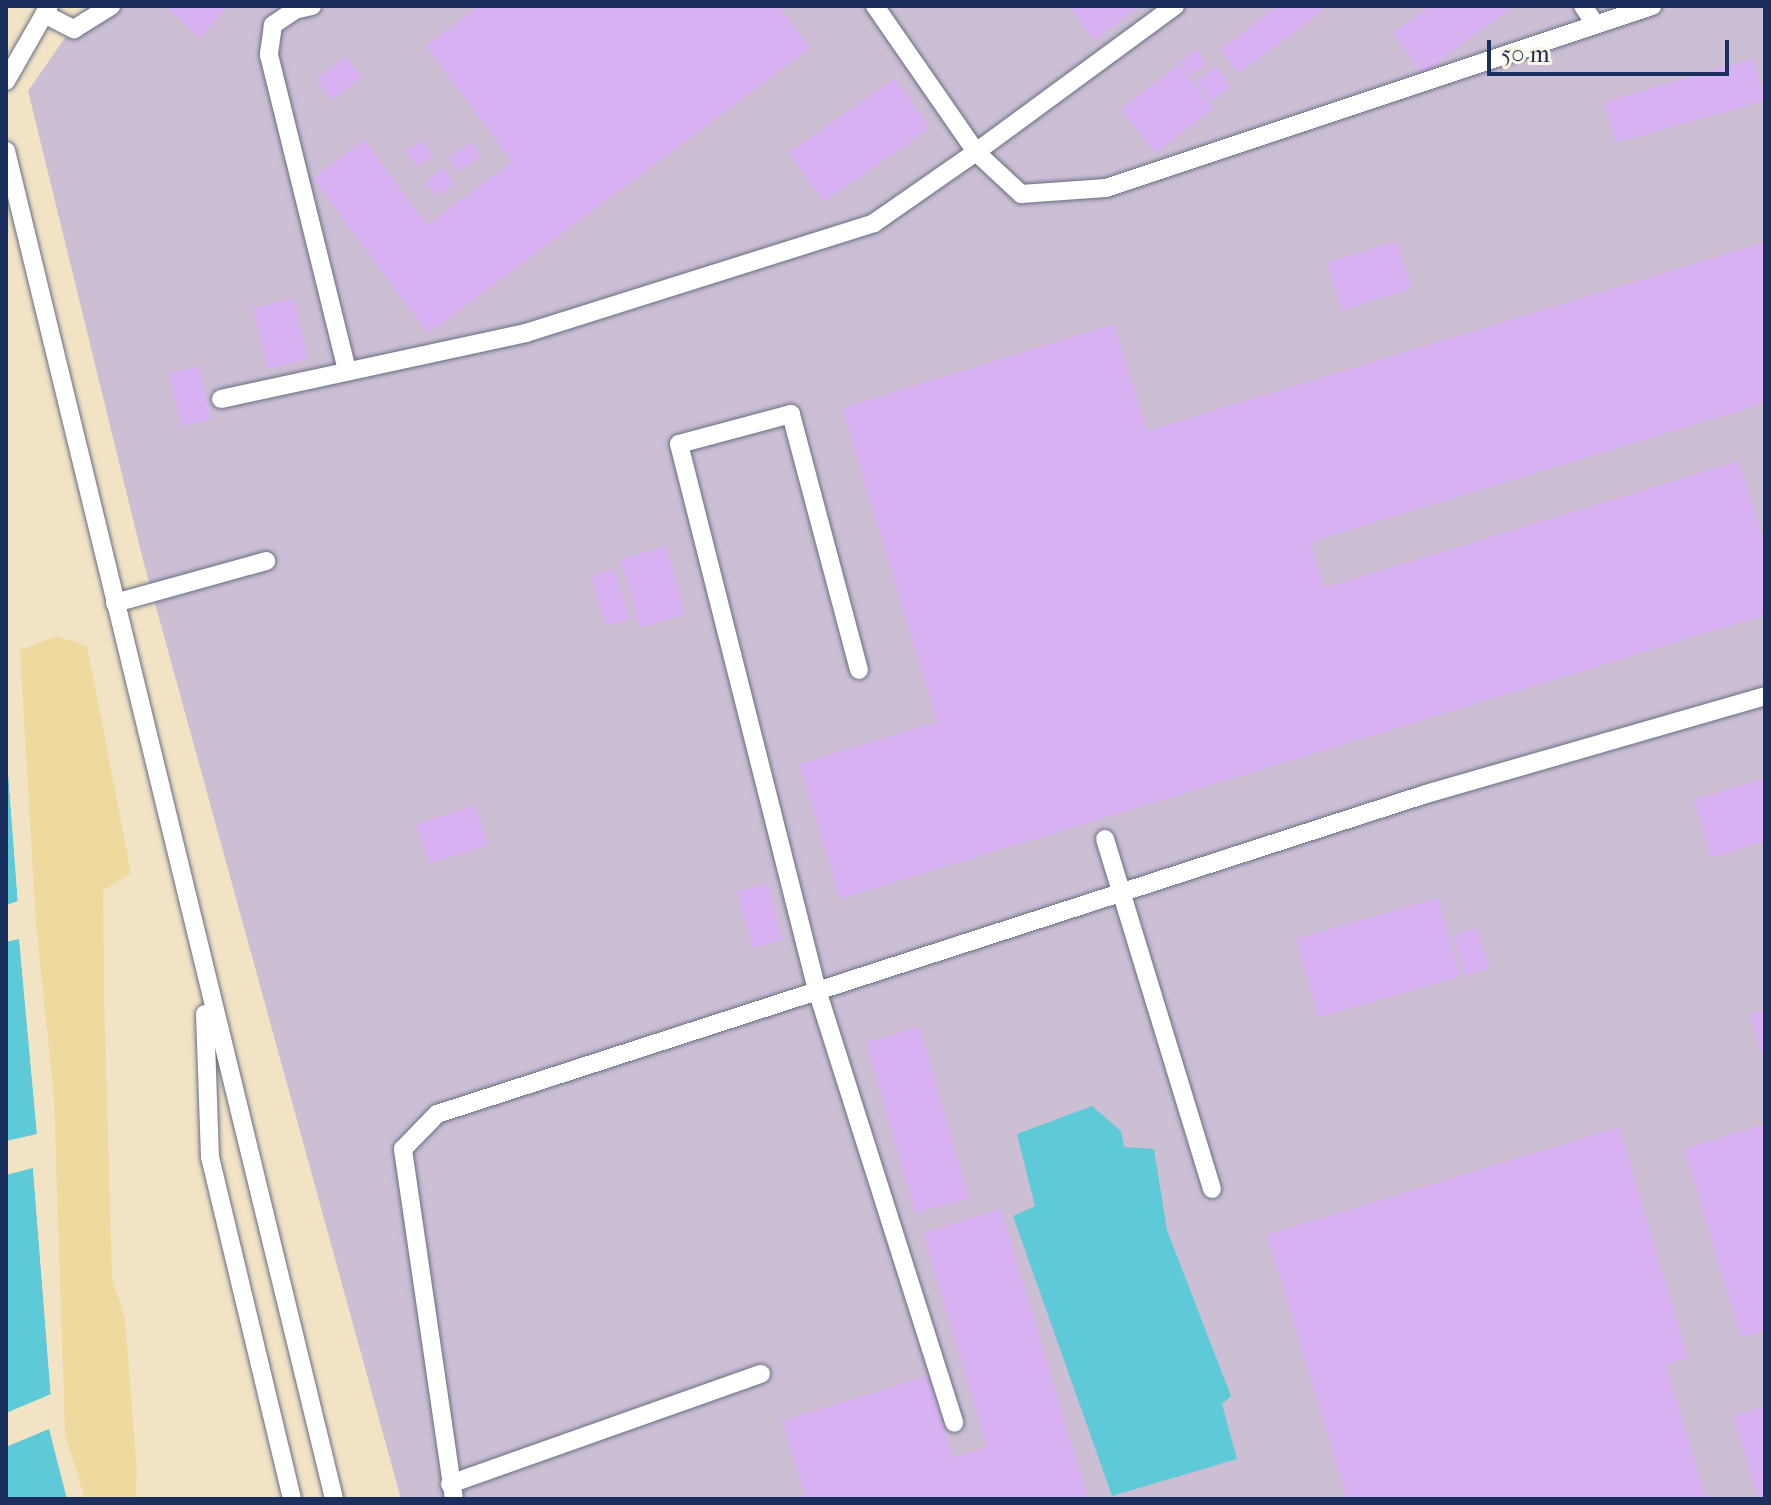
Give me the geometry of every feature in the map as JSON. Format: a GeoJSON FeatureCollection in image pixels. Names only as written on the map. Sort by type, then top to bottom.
{"type":"FeatureCollection","features":[{"type":"Feature","properties":{"kind":"lane"},"geometry":{"type":"LineString","coordinates":[[6,81],[47,10],[74,29],[111,6]]}},
{"type":"Feature","properties":{"kind":"lane"},"geometry":{"type":"LineString","coordinates":[[875,6],[976,152],[1021,194],[1106,188],[1652,6]]}},
{"type":"Feature","properties":{"kind":"lane"},"geometry":{"type":"LineString","coordinates":[[221,399],[526,333],[874,223],[1175,6]]}},
{"type":"Feature","properties":{"kind":"lane"},"geometry":{"type":"LineString","coordinates":[[1583,6],[1595,24]]}},
{"type":"Feature","properties":{"kind":"lane"},"geometry":{"type":"LineString","coordinates":[[300,7],[273,25],[269,55],[347,371]]}},
{"type":"Feature","properties":{"kind":"lane"},"geometry":{"type":"LineString","coordinates":[[6,151],[204,975],[334,1499]]}},
{"type":"Feature","properties":{"kind":"lane"},"geometry":{"type":"LineString","coordinates":[[859,670],[791,414],[679,444],[817,990],[954,1423]]}},
{"type":"Feature","properties":{"kind":"lane"},"geometry":{"type":"LineString","coordinates":[[115,603],[266,561]]}},
{"type":"Feature","properties":{"kind":"lane"},"geometry":{"type":"LineString","coordinates":[[761,1374],[452,1491],[403,1149],[437,1114],[1426,794],[1765,696]]}},
{"type":"Feature","properties":{"kind":"lane"},"geometry":{"type":"LineString","coordinates":[[1105,839],[1212,1189]]}},
{"type":"Feature","properties":{"kind":"lane"},"geometry":{"type":"LineString","coordinates":[[204,975],[210,1157],[292,1499]]}},
{"type":"Feature","properties":{"kind":"shaded area"},"geometry":{"type":"Polygon","coordinates":[[[87,6],[1765,6],[1765,1499],[401,1499],[142,556],[28,91],[87,6]]]}},
{"type":"Feature","properties":{"kind":"sand"},"geometry":{"type":"Polygon","coordinates":[[[57,636],[87,646],[131,873],[103,891],[112,1278],[125,1319],[137,1472],[135,1499],[85,1499],[65,1433],[54,1097],[36,924],[20,650],[57,636]]]}},
{"type":"Feature","properties":{"kind":"water"},"geometry":{"type":"Polygon","coordinates":[[[6,744],[18,901],[6,905],[6,744]]]}},
{"type":"Feature","properties":{"kind":"water"},"geometry":{"type":"Polygon","coordinates":[[[19,939],[37,1134],[6,1141],[6,942],[19,939]]]}},
{"type":"Feature","properties":{"kind":"water"},"geometry":{"type":"Polygon","coordinates":[[[1092,1106],[1121,1131],[1124,1147],[1154,1149],[1167,1230],[1231,1396],[1222,1404],[1237,1459],[1112,1496],[1013,1216],[1035,1206],[1017,1134],[1092,1106]]]}},
{"type":"Feature","properties":{"kind":"water"},"geometry":{"type":"Polygon","coordinates":[[[33,1168],[51,1394],[6,1413],[6,1175],[33,1168]]]}},
{"type":"Feature","properties":{"kind":"water"},"geometry":{"type":"Polygon","coordinates":[[[49,1429],[67,1499],[6,1499],[6,1447],[49,1429]]]}},
{"type":"Feature","properties":{"kind":"pier"},"geometry":{"type":"Polygon","coordinates":[[[6,740],[22,901],[18,905],[6,744],[6,740]]]}},
{"type":"Feature","properties":{"kind":"pier"},"geometry":{"type":"Polygon","coordinates":[[[19,935],[40,1134],[36,1138],[37,1134],[19,935]]]}},
{"type":"Feature","properties":{"kind":"pier"},"geometry":{"type":"Polygon","coordinates":[[[34,1164],[55,1394],[51,1399],[33,1168],[34,1164]]]}},
{"type":"Feature","properties":{"kind":"pier"},"geometry":{"type":"Polygon","coordinates":[[[49,1425],[53,1428],[71,1499],[67,1499],[49,1425]]]}},
{"type":"Feature","properties":{"kind":"building"},"geometry":{"type":"Polygon","coordinates":[[[171,6],[228,6],[200,38],[168,9],[171,6]]]}},
{"type":"Feature","properties":{"kind":"building"},"geometry":{"type":"Polygon","coordinates":[[[479,6],[779,6],[810,48],[428,334],[313,178],[364,140],[427,225],[512,162],[426,46],[479,6]]]}},
{"type":"Feature","properties":{"kind":"building"},"geometry":{"type":"Polygon","coordinates":[[[1069,6],[1141,6],[1093,40],[1069,6]]]}},
{"type":"Feature","properties":{"kind":"building"},"geometry":{"type":"Polygon","coordinates":[[[1278,6],[1321,6],[1324,10],[1238,74],[1220,49],[1278,6]]]}},
{"type":"Feature","properties":{"kind":"building"},"geometry":{"type":"Polygon","coordinates":[[[1430,6],[1514,6],[1422,74],[1393,33],[1430,6]]]}},
{"type":"Feature","properties":{"kind":"building"},"geometry":{"type":"Polygon","coordinates":[[[1196,49],[1207,63],[1191,76],[1179,62],[1196,49]]]}},
{"type":"Feature","properties":{"kind":"building"},"geometry":{"type":"Polygon","coordinates":[[[346,57],[362,78],[332,100],[316,79],[346,57]]]}},
{"type":"Feature","properties":{"kind":"building"},"geometry":{"type":"Polygon","coordinates":[[[1753,59],[1765,100],[1616,143],[1604,102],[1753,59]]]}},
{"type":"Feature","properties":{"kind":"building"},"geometry":{"type":"Polygon","coordinates":[[[1179,64],[1213,108],[1155,154],[1121,110],[1179,64]]]}},
{"type":"Feature","properties":{"kind":"building"},"geometry":{"type":"Polygon","coordinates":[[[1216,66],[1231,87],[1211,102],[1196,81],[1216,66]]]}},
{"type":"Feature","properties":{"kind":"building"},"geometry":{"type":"Polygon","coordinates":[[[895,78],[930,128],[823,203],[789,153],[895,78]]]}},
{"type":"Feature","properties":{"kind":"building"},"geometry":{"type":"Polygon","coordinates":[[[422,140],[433,155],[417,167],[406,152],[422,140]]]}},
{"type":"Feature","properties":{"kind":"building"},"geometry":{"type":"Polygon","coordinates":[[[472,142],[481,156],[457,172],[448,158],[472,142]]]}},
{"type":"Feature","properties":{"kind":"building"},"geometry":{"type":"Polygon","coordinates":[[[443,168],[454,183],[436,196],[425,181],[443,168]]]}},
{"type":"Feature","properties":{"kind":"building"},"geometry":{"type":"Polygon","coordinates":[[[1397,241],[1412,289],[1342,310],[1327,262],[1397,241]]]}},
{"type":"Feature","properties":{"kind":"building"},"geometry":{"type":"Polygon","coordinates":[[[1765,242],[1765,403],[1310,542],[1324,588],[1739,461],[1765,545],[1765,615],[840,899],[799,764],[937,722],[842,408],[1114,324],[1147,431],[1765,242]]]}},
{"type":"Feature","properties":{"kind":"building"},"geometry":{"type":"Polygon","coordinates":[[[293,298],[308,359],[267,369],[252,308],[293,298]]]}},
{"type":"Feature","properties":{"kind":"building"},"geometry":{"type":"Polygon","coordinates":[[[199,366],[211,420],[181,427],[169,373],[199,366]]]}},
{"type":"Feature","properties":{"kind":"building"},"geometry":{"type":"Polygon","coordinates":[[[666,546],[686,614],[639,627],[620,559],[666,546]]]}},
{"type":"Feature","properties":{"kind":"building"},"geometry":{"type":"Polygon","coordinates":[[[614,569],[630,618],[606,626],[590,577],[614,569]]]}},
{"type":"Feature","properties":{"kind":"building"},"geometry":{"type":"Polygon","coordinates":[[[1765,778],[1765,841],[1711,858],[1694,800],[1765,778]]]}},
{"type":"Feature","properties":{"kind":"building"},"geometry":{"type":"Polygon","coordinates":[[[475,805],[488,845],[429,864],[416,824],[475,805]]]}},
{"type":"Feature","properties":{"kind":"building"},"geometry":{"type":"Polygon","coordinates":[[[768,883],[783,940],[752,948],[737,891],[768,883]]]}},
{"type":"Feature","properties":{"kind":"building"},"geometry":{"type":"Polygon","coordinates":[[[1438,898],[1461,977],[1318,1018],[1296,939],[1438,898]]]}},
{"type":"Feature","properties":{"kind":"building"},"geometry":{"type":"Polygon","coordinates":[[[1477,928],[1489,968],[1465,975],[1453,935],[1477,928]]]}},
{"type":"Feature","properties":{"kind":"building"},"geometry":{"type":"Polygon","coordinates":[[[1765,1010],[1765,1063],[1764,1063],[1750,1014],[1765,1010]]]}},
{"type":"Feature","properties":{"kind":"building"},"geometry":{"type":"Polygon","coordinates":[[[920,1027],[969,1198],[915,1214],[866,1042],[920,1027]]]}},
{"type":"Feature","properties":{"kind":"building"},"geometry":{"type":"Polygon","coordinates":[[[1765,1124],[1765,1331],[1741,1338],[1684,1149],[1765,1124]]]}},
{"type":"Feature","properties":{"kind":"building"},"geometry":{"type":"Polygon","coordinates":[[[1619,1127],[1688,1358],[1666,1365],[1706,1499],[1347,1499],[1267,1235],[1619,1127]]]}},
{"type":"Feature","properties":{"kind":"building"},"geometry":{"type":"Polygon","coordinates":[[[1001,1209],[1088,1499],[806,1499],[782,1421],[928,1376],[953,1458],[987,1447],[923,1233],[1001,1209]]]}},
{"type":"Feature","properties":{"kind":"building"},"geometry":{"type":"Polygon","coordinates":[[[1765,1406],[1765,1499],[1758,1499],[1733,1416],[1765,1406]]]}}]}
